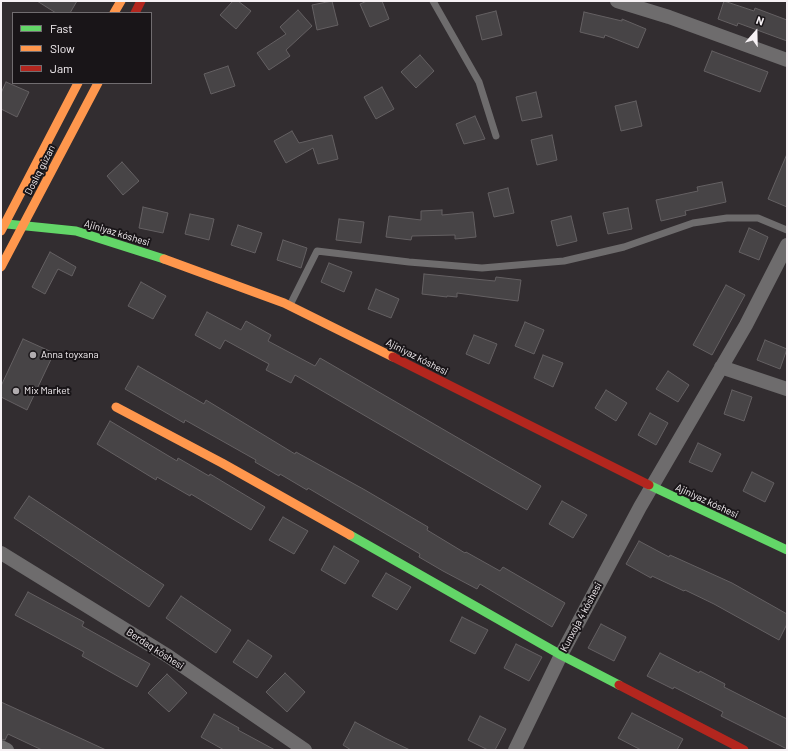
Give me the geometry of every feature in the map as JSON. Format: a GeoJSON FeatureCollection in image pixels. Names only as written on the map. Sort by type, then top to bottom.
{"type":"FeatureCollection","features":[{"type":"Feature","properties":{"kind":"street"},"geometry":{"type":"LineString","coordinates":[[115,12],[121,1]]}},
{"type":"Feature","properties":{"kind":"street"},"geometry":{"type":"LineString","coordinates":[[136,12],[141,1]]}},
{"type":"Feature","properties":{"kind":"street"},"geometry":{"type":"LineString","coordinates":[[617,1],[669,17],[787,60]]}},
{"type":"Feature","properties":{"kind":"street","name":"Doslıq gúzarı"},"geometry":{"type":"LineString","coordinates":[[2,226],[77,84]]}},
{"type":"Feature","properties":{"kind":"street","name":"Doslıq gúzarı"},"geometry":{"type":"LineString","coordinates":[[1,267],[97,84]]}},
{"type":"Feature","properties":{"kind":"street","name":"Ajiniyaz kóshesi"},"geometry":{"type":"LineString","coordinates":[[2,226],[23,226],[76,232],[165,259],[290,305],[651,486],[787,550]]}},
{"type":"Feature","properties":{"kind":"street","name":"Kunxoja 4 kóshesi"},"geometry":{"type":"LineString","coordinates":[[515,750],[561,655],[651,486],[746,325],[787,245]]}},
{"type":"Feature","properties":{"kind":"street"},"geometry":{"type":"LineString","coordinates":[[721,367],[787,388]]}},
{"type":"Feature","properties":{"kind":"street"},"geometry":{"type":"LineString","coordinates":[[116,407],[222,463],[561,655],[744,750]]}},
{"type":"Feature","properties":{"kind":"street","name":"Berdaq kóshesi"},"geometry":{"type":"LineString","coordinates":[[1,553],[168,656],[305,750]]}},
{"type":"Feature","properties":{"kind":"street"},"geometry":{"type":"LineString","coordinates":[[1,747],[7,750]]}},
{"type":"Feature","properties":{"kind":"lane"},"geometry":{"type":"LineString","coordinates":[[433,1],[479,82],[496,136]]}},
{"type":"Feature","properties":{"kind":"lane"},"geometry":{"type":"LineString","coordinates":[[290,305],[316,251],[409,262],[482,268],[564,261],[624,247],[693,223],[727,218],[758,218],[787,230]]}},
{"type":"Feature","properties":{"kind":"building"},"geometry":{"type":"Polygon","coordinates":[[[37,1],[77,1],[71,12],[54,12],[37,1]]]}},
{"type":"Feature","properties":{"kind":"building"},"geometry":{"type":"Polygon","coordinates":[[[233,1],[238,1],[251,11],[236,29],[220,15],[233,1]]]}},
{"type":"Feature","properties":{"kind":"building"},"geometry":{"type":"Polygon","coordinates":[[[332,1],[338,25],[317,30],[312,5],[332,1]]]}},
{"type":"Feature","properties":{"kind":"building"},"geometry":{"type":"Polygon","coordinates":[[[367,1],[382,1],[389,19],[370,27],[360,4],[367,1]]]}},
{"type":"Feature","properties":{"kind":"building"},"geometry":{"type":"Polygon","coordinates":[[[724,1],[754,11],[755,8],[787,20],[787,41],[738,23],[737,26],[718,19],[724,1]]]}},
{"type":"Feature","properties":{"kind":"building"},"geometry":{"type":"Polygon","coordinates":[[[298,10],[312,26],[286,50],[290,56],[269,70],[257,53],[286,34],[280,27],[298,10]]]}},
{"type":"Feature","properties":{"kind":"building"},"geometry":{"type":"Polygon","coordinates":[[[496,11],[502,35],[482,40],[476,16],[496,11]]]}},
{"type":"Feature","properties":{"kind":"building"},"geometry":{"type":"Polygon","coordinates":[[[584,12],[622,21],[622,19],[646,29],[638,48],[605,35],[604,38],[580,32],[584,12]]]}},
{"type":"Feature","properties":{"kind":"building"},"geometry":{"type":"Polygon","coordinates":[[[712,51],[768,72],[760,92],[704,71],[712,51]]]}},
{"type":"Feature","properties":{"kind":"building"},"geometry":{"type":"Polygon","coordinates":[[[420,55],[434,71],[416,88],[401,72],[420,55]]]}},
{"type":"Feature","properties":{"kind":"building"},"geometry":{"type":"Polygon","coordinates":[[[228,66],[235,86],[211,94],[204,74],[228,66]]]}},
{"type":"Feature","properties":{"kind":"building"},"geometry":{"type":"Polygon","coordinates":[[[6,82],[29,92],[17,117],[1,109],[1,93],[6,82]]]}},
{"type":"Feature","properties":{"kind":"building"},"geometry":{"type":"Polygon","coordinates":[[[382,87],[394,109],[376,119],[364,97],[382,87]]]}},
{"type":"Feature","properties":{"kind":"building"},"geometry":{"type":"Polygon","coordinates":[[[536,92],[542,117],[522,121],[516,97],[536,92]]]}},
{"type":"Feature","properties":{"kind":"building"},"geometry":{"type":"Polygon","coordinates":[[[636,101],[642,126],[621,131],[615,106],[636,101]]]}},
{"type":"Feature","properties":{"kind":"building"},"geometry":{"type":"Polygon","coordinates":[[[475,116],[485,139],[464,144],[456,124],[475,116]]]}},
{"type":"Feature","properties":{"kind":"building"},"geometry":{"type":"Polygon","coordinates":[[[292,131],[299,143],[332,135],[338,159],[318,164],[313,148],[286,163],[274,141],[292,131]]]}},
{"type":"Feature","properties":{"kind":"building"},"geometry":{"type":"Polygon","coordinates":[[[552,135],[557,160],[537,165],[531,140],[552,135]]]}},
{"type":"Feature","properties":{"kind":"building"},"geometry":{"type":"Polygon","coordinates":[[[787,154],[787,207],[768,199],[787,154]]]}},
{"type":"Feature","properties":{"kind":"building"},"geometry":{"type":"Polygon","coordinates":[[[122,162],[139,181],[123,195],[107,176],[122,162]]]}},
{"type":"Feature","properties":{"kind":"building"},"geometry":{"type":"Polygon","coordinates":[[[722,182],[726,202],[685,211],[686,215],[661,221],[656,200],[698,191],[697,187],[722,182]]]}},
{"type":"Feature","properties":{"kind":"building"},"geometry":{"type":"Polygon","coordinates":[[[508,188],[514,213],[494,217],[488,193],[508,188]]]}},
{"type":"Feature","properties":{"kind":"building"},"geometry":{"type":"Polygon","coordinates":[[[143,207],[168,213],[163,233],[139,228],[143,207]]]}},
{"type":"Feature","properties":{"kind":"building"},"geometry":{"type":"Polygon","coordinates":[[[628,208],[632,229],[608,234],[603,213],[628,208]]]}},
{"type":"Feature","properties":{"kind":"building"},"geometry":{"type":"Polygon","coordinates":[[[442,210],[442,215],[473,212],[476,237],[455,239],[455,235],[412,236],[411,240],[386,237],[389,216],[421,220],[421,211],[442,210]]]}},
{"type":"Feature","properties":{"kind":"building"},"geometry":{"type":"Polygon","coordinates":[[[190,214],[214,219],[209,240],[185,234],[190,214]]]}},
{"type":"Feature","properties":{"kind":"building"},"geometry":{"type":"Polygon","coordinates":[[[571,216],[577,241],[557,246],[551,221],[571,216]]]}},
{"type":"Feature","properties":{"kind":"building"},"geometry":{"type":"Polygon","coordinates":[[[339,219],[364,222],[361,243],[336,240],[339,219]]]}},
{"type":"Feature","properties":{"kind":"building"},"geometry":{"type":"Polygon","coordinates":[[[238,225],[262,233],[255,253],[231,245],[238,225]]]}},
{"type":"Feature","properties":{"kind":"building"},"geometry":{"type":"Polygon","coordinates":[[[749,228],[768,237],[759,260],[739,252],[749,228]]]}},
{"type":"Feature","properties":{"kind":"building"},"geometry":{"type":"Polygon","coordinates":[[[283,240],[307,248],[301,268],[277,260],[283,240]]]}},
{"type":"Feature","properties":{"kind":"building"},"geometry":{"type":"Polygon","coordinates":[[[50,252],[76,267],[72,276],[58,269],[45,294],[32,287],[50,252]]]}},
{"type":"Feature","properties":{"kind":"building"},"geometry":{"type":"Polygon","coordinates":[[[329,263],[352,272],[344,292],[321,282],[329,263]]]}},
{"type":"Feature","properties":{"kind":"building"},"geometry":{"type":"Polygon","coordinates":[[[424,274],[495,281],[496,277],[521,280],[518,301],[457,293],[457,297],[422,294],[424,274]]]}},
{"type":"Feature","properties":{"kind":"building"},"geometry":{"type":"Polygon","coordinates":[[[141,282],[166,296],[153,319],[128,306],[141,282]]]}},
{"type":"Feature","properties":{"kind":"building"},"geometry":{"type":"Polygon","coordinates":[[[726,285],[745,295],[712,355],[693,345],[726,285]]]}},
{"type":"Feature","properties":{"kind":"building"},"geometry":{"type":"Polygon","coordinates":[[[376,289],[399,299],[391,318],[368,309],[376,289]]]}},
{"type":"Feature","properties":{"kind":"building"},"geometry":{"type":"Polygon","coordinates":[[[207,312],[241,330],[246,321],[271,335],[268,341],[315,366],[320,358],[541,486],[527,510],[295,375],[291,383],[266,370],[269,364],[225,340],[220,349],[195,335],[207,312]]]}},
{"type":"Feature","properties":{"kind":"building"},"geometry":{"type":"Polygon","coordinates":[[[525,322],[544,330],[534,354],[515,346],[525,322]]]}},
{"type":"Feature","properties":{"kind":"building"},"geometry":{"type":"Polygon","coordinates":[[[474,335],[497,344],[489,364],[466,354],[474,335]]]}},
{"type":"Feature","properties":{"kind":"building"},"geometry":{"type":"Polygon","coordinates":[[[23,339],[54,353],[27,410],[1,397],[1,386],[23,339]]]}},
{"type":"Feature","properties":{"kind":"building"},"geometry":{"type":"Polygon","coordinates":[[[765,340],[787,349],[780,369],[757,360],[765,340]]]}},
{"type":"Feature","properties":{"kind":"building"},"geometry":{"type":"Polygon","coordinates":[[[543,355],[563,363],[553,387],[534,378],[543,355]]]}},
{"type":"Feature","properties":{"kind":"building"},"geometry":{"type":"Polygon","coordinates":[[[138,366],[204,404],[206,400],[295,454],[296,452],[365,490],[428,527],[427,530],[465,553],[466,552],[500,571],[503,567],[565,603],[552,627],[480,584],[477,589],[443,571],[419,557],[420,554],[308,488],[307,490],[280,474],[279,476],[255,462],[256,460],[185,420],[184,423],[125,389],[138,366]]]}},
{"type":"Feature","properties":{"kind":"building"},"geometry":{"type":"Polygon","coordinates":[[[668,371],[689,385],[678,402],[656,389],[668,371]]]}},
{"type":"Feature","properties":{"kind":"building"},"geometry":{"type":"Polygon","coordinates":[[[606,390],[627,403],[616,421],[595,408],[606,390]]]}},
{"type":"Feature","properties":{"kind":"building"},"geometry":{"type":"Polygon","coordinates":[[[732,390],[752,397],[744,421],[724,414],[732,390]]]}},
{"type":"Feature","properties":{"kind":"building"},"geometry":{"type":"Polygon","coordinates":[[[650,413],[668,423],[656,445],[638,435],[650,413]]]}},
{"type":"Feature","properties":{"kind":"building"},"geometry":{"type":"Polygon","coordinates":[[[110,421],[177,461],[178,458],[209,476],[210,474],[265,507],[251,530],[191,494],[190,496],[157,477],[156,480],[97,444],[110,421]]]}},
{"type":"Feature","properties":{"kind":"building"},"geometry":{"type":"Polygon","coordinates":[[[698,443],[721,454],[712,472],[689,462],[698,443]]]}},
{"type":"Feature","properties":{"kind":"building"},"geometry":{"type":"Polygon","coordinates":[[[752,472],[774,483],[765,502],[743,491],[752,472]]]}},
{"type":"Feature","properties":{"kind":"building"},"geometry":{"type":"Polygon","coordinates":[[[29,496],[164,585],[149,607],[14,518],[29,496]]]}},
{"type":"Feature","properties":{"kind":"building"},"geometry":{"type":"Polygon","coordinates":[[[562,501],[587,515],[573,538],[549,524],[562,501]]]}},
{"type":"Feature","properties":{"kind":"building"},"geometry":{"type":"Polygon","coordinates":[[[283,517],[308,531],[294,554],[269,540],[283,517]]]}},
{"type":"Feature","properties":{"kind":"building"},"geometry":{"type":"Polygon","coordinates":[[[639,541],[669,557],[670,555],[732,583],[787,614],[787,624],[779,640],[714,604],[652,576],[651,578],[626,564],[639,541]]]}},
{"type":"Feature","properties":{"kind":"building"},"geometry":{"type":"Polygon","coordinates":[[[334,546],[359,561],[345,584],[321,570],[334,546]]]}},
{"type":"Feature","properties":{"kind":"building"},"geometry":{"type":"Polygon","coordinates":[[[386,573],[411,587],[397,610],[372,596],[386,573]]]}},
{"type":"Feature","properties":{"kind":"building"},"geometry":{"type":"Polygon","coordinates":[[[28,592],[84,622],[82,626],[150,664],[137,687],[82,656],[84,652],[15,615],[28,592]]]}},
{"type":"Feature","properties":{"kind":"building"},"geometry":{"type":"Polygon","coordinates":[[[181,596],[231,630],[216,653],[166,618],[181,596]]]}},
{"type":"Feature","properties":{"kind":"building"},"geometry":{"type":"Polygon","coordinates":[[[462,617],[488,630],[475,654],[450,641],[462,617]]]}},
{"type":"Feature","properties":{"kind":"building"},"geometry":{"type":"Polygon","coordinates":[[[601,624],[626,637],[614,661],[588,648],[601,624]]]}},
{"type":"Feature","properties":{"kind":"building"},"geometry":{"type":"Polygon","coordinates":[[[248,640],[272,656],[257,678],[233,662],[248,640]]]}},
{"type":"Feature","properties":{"kind":"building"},"geometry":{"type":"Polygon","coordinates":[[[516,644],[542,657],[529,681],[504,668],[516,644]]]}},
{"type":"Feature","properties":{"kind":"building"},"geometry":{"type":"Polygon","coordinates":[[[660,653],[699,673],[700,671],[725,684],[724,687],[787,719],[787,749],[721,716],[723,712],[674,687],[673,689],[647,676],[660,653]]]}},
{"type":"Feature","properties":{"kind":"building"},"geometry":{"type":"Polygon","coordinates":[[[285,673],[305,692],[287,712],[266,692],[285,673]]]}},
{"type":"Feature","properties":{"kind":"building"},"geometry":{"type":"Polygon","coordinates":[[[167,674],[187,693],[169,712],[148,693],[167,674]]]}},
{"type":"Feature","properties":{"kind":"building"},"geometry":{"type":"Polygon","coordinates":[[[1,702],[106,750],[42,750],[8,734],[5,740],[1,739],[1,702]]]}},
{"type":"Feature","properties":{"kind":"building"},"geometry":{"type":"Polygon","coordinates":[[[632,713],[683,739],[677,750],[641,750],[618,738],[632,713]]]}},
{"type":"Feature","properties":{"kind":"building"},"geometry":{"type":"Polygon","coordinates":[[[214,714],[239,728],[238,730],[275,750],[224,750],[201,737],[214,714]]]}},
{"type":"Feature","properties":{"kind":"building"},"geometry":{"type":"Polygon","coordinates":[[[480,716],[506,729],[495,750],[488,750],[468,740],[480,716]]]}},
{"type":"Feature","properties":{"kind":"building"},"geometry":{"type":"Polygon","coordinates":[[[355,722],[410,750],[351,750],[343,745],[355,722]]]}},
{"type":"Feature","properties":{"kind":"traffic: fast"},"geometry":{"type":"LineString","coordinates":[[7,224],[76,231],[164,259]]}},
{"type":"Feature","properties":{"kind":"traffic: fast"},"geometry":{"type":"LineString","coordinates":[[649,485],[787,550]]}},
{"type":"Feature","properties":{"kind":"traffic: fast"},"geometry":{"type":"LineString","coordinates":[[350,535],[561,655],[619,685]]}},
{"type":"Feature","properties":{"kind":"traffic: slow"},"geometry":{"type":"LineString","coordinates":[[115,12],[121,1]]}},
{"type":"Feature","properties":{"kind":"traffic: slow"},"geometry":{"type":"LineString","coordinates":[[1,231],[77,84]]}},
{"type":"Feature","properties":{"kind":"traffic: slow"},"geometry":{"type":"LineString","coordinates":[[1,267],[97,84]]}},
{"type":"Feature","properties":{"kind":"traffic: slow"},"geometry":{"type":"LineString","coordinates":[[164,259],[284,303],[393,357]]}},
{"type":"Feature","properties":{"kind":"traffic: slow"},"geometry":{"type":"LineString","coordinates":[[116,407],[222,463],[350,535]]}},
{"type":"Feature","properties":{"kind":"traffic: jam"},"geometry":{"type":"LineString","coordinates":[[136,12],[141,1]]}},
{"type":"Feature","properties":{"kind":"traffic: jam"},"geometry":{"type":"LineString","coordinates":[[393,357],[649,485]]}},
{"type":"Feature","properties":{"kind":"traffic: jam"},"geometry":{"type":"LineString","coordinates":[[619,685],[744,750]]}},
{"type":"Feature","properties":{"kind":"place","name":"Anna toyxana"},"geometry":{"type":"Point","coordinates":[33,355]}},
{"type":"Feature","properties":{"kind":"place","name":"Mix Market"},"geometry":{"type":"Point","coordinates":[16,391]}}]}
